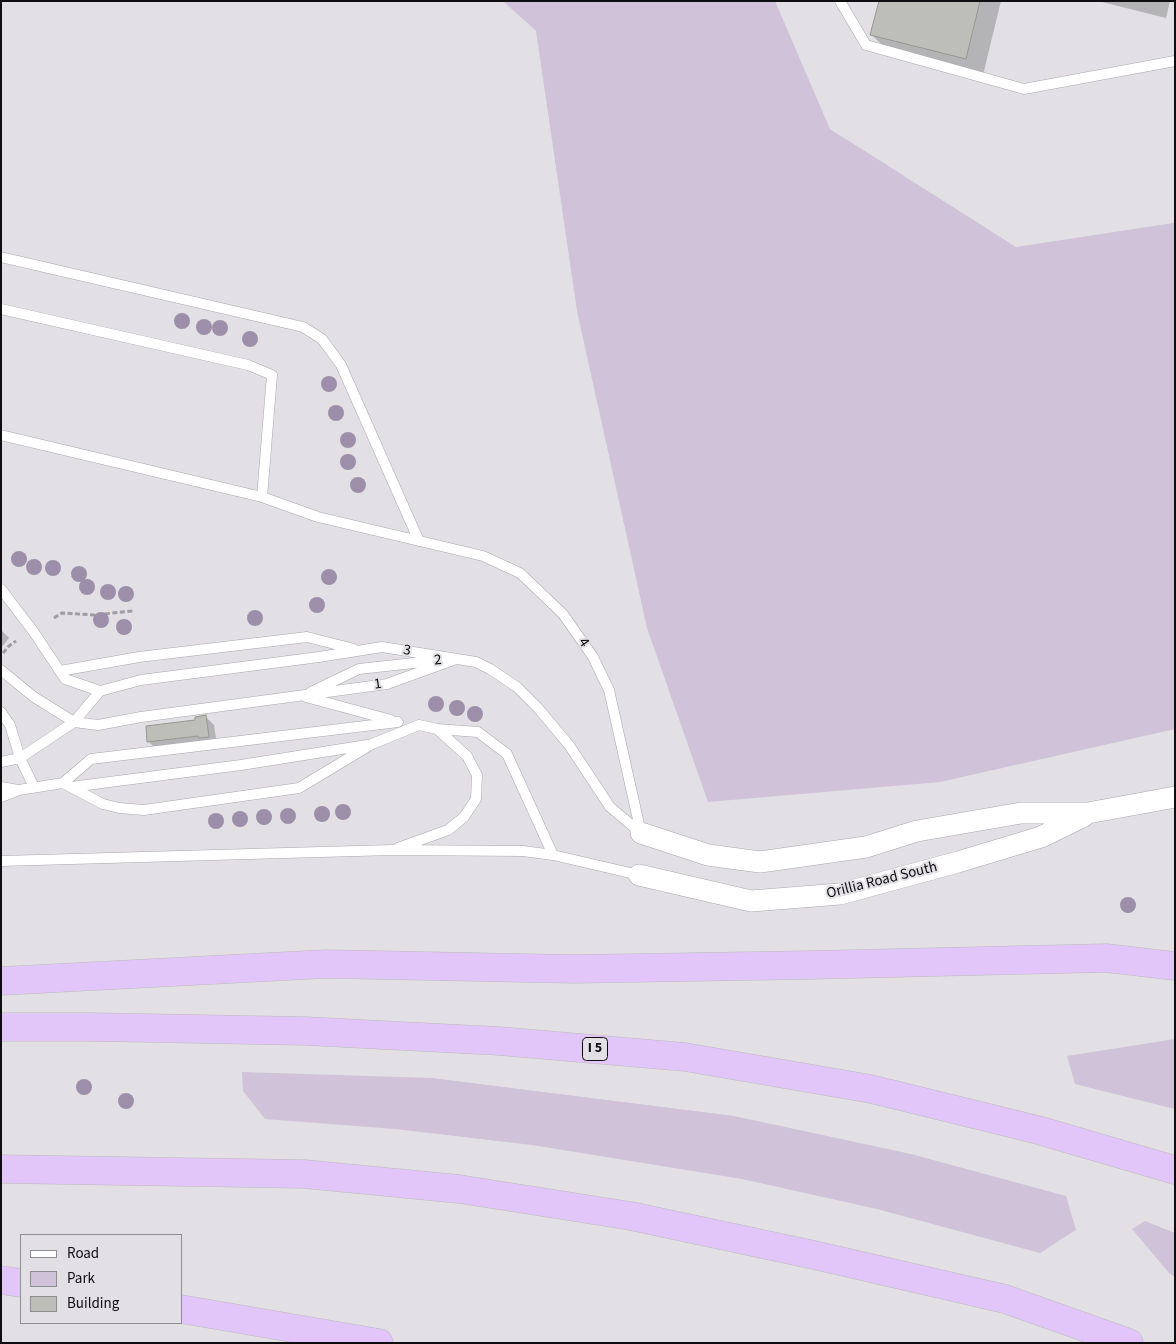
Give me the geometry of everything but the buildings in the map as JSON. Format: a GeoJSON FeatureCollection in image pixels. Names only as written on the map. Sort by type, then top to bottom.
{"type":"FeatureCollection","features":[{"type":"Feature","properties":{"kind":"highway"},"geometry":{"type":"LineString","coordinates":[[1,981],[326,964],[575,969],[1106,958],[1175,966]]}},
{"type":"Feature","properties":{"kind":"highway","name":"I 5"},"geometry":{"type":"LineString","coordinates":[[1,1027],[305,1031],[499,1041],[685,1057],[871,1089],[1038,1130],[1175,1170]]}},
{"type":"Feature","properties":{"kind":"highway"},"geometry":{"type":"LineString","coordinates":[[1,1169],[304,1174],[459,1189],[631,1216],[814,1255],[1005,1299],[1129,1343]]}},
{"type":"Feature","properties":{"kind":"highway"},"geometry":{"type":"LineString","coordinates":[[1,1280],[20,1283]]}},
{"type":"Feature","properties":{"kind":"highway"},"geometry":{"type":"LineString","coordinates":[[182,1309],[379,1343]]}},
{"type":"Feature","properties":{"kind":"street","name":"Orillia Road South"},"geometry":{"type":"LineString","coordinates":[[641,833],[708,855],[760,862],[866,847],[917,831],[1021,813],[1088,813],[1175,798]]}},
{"type":"Feature","properties":{"kind":"street","name":"Orillia Road South"},"geometry":{"type":"LineString","coordinates":[[639,875],[751,901],[840,894],[1041,837],[1088,813]]}},
{"type":"Feature","properties":{"kind":"lane"},"geometry":{"type":"LineString","coordinates":[[840,1],[866,45],[1024,89],[1175,61]]}},
{"type":"Feature","properties":{"kind":"lane"},"geometry":{"type":"LineString","coordinates":[[1,257],[303,327],[322,339],[341,365],[419,541]]}},
{"type":"Feature","properties":{"kind":"lane"},"geometry":{"type":"LineString","coordinates":[[1,309],[248,365],[272,375],[262,496]]}},
{"type":"Feature","properties":{"kind":"lane","name":"4"},"geometry":{"type":"LineString","coordinates":[[1,436],[262,496],[318,517],[483,556],[520,573],[563,614],[592,657],[609,690],[641,833]]}},
{"type":"Feature","properties":{"kind":"lane"},"geometry":{"type":"LineString","coordinates":[[1,589],[33,631],[65,679],[100,691],[74,722],[20,758],[1,762]]}},
{"type":"Feature","properties":{"kind":"lane"},"geometry":{"type":"LineString","coordinates":[[60,672],[138,657],[307,637],[358,650]]}},
{"type":"Feature","properties":{"kind":"lane","name":"3"},"geometry":{"type":"LineString","coordinates":[[100,691],[141,680],[320,657],[382,646],[476,662],[517,687],[570,745],[610,807],[641,833]]}},
{"type":"Feature","properties":{"kind":"lane","name":"2"},"geometry":{"type":"LineString","coordinates":[[298,697],[359,669],[457,659]]}},
{"type":"Feature","properties":{"kind":"lane","name":"1"},"geometry":{"type":"LineString","coordinates":[[74,722],[98,725],[141,717],[386,684],[457,659]]}},
{"type":"Feature","properties":{"kind":"lane"},"geometry":{"type":"LineString","coordinates":[[1,670],[34,697],[74,722]]}},
{"type":"Feature","properties":{"kind":"lane"},"geometry":{"type":"LineString","coordinates":[[298,697],[398,722],[437,729],[478,732],[507,754],[552,855]]}},
{"type":"Feature","properties":{"kind":"lane"},"geometry":{"type":"LineString","coordinates":[[1,712],[10,725],[20,758],[34,787]]}},
{"type":"Feature","properties":{"kind":"lane"},"geometry":{"type":"LineString","coordinates":[[67,785],[90,759],[398,722]]}},
{"type":"Feature","properties":{"kind":"lane"},"geometry":{"type":"LineString","coordinates":[[67,785],[103,804],[119,808],[144,810],[299,788],[372,744],[419,725]]}},
{"type":"Feature","properties":{"kind":"lane"},"geometry":{"type":"LineString","coordinates":[[392,850],[448,830],[464,817],[476,799],[477,775],[467,756],[437,729]]}},
{"type":"Feature","properties":{"kind":"lane"},"geometry":{"type":"LineString","coordinates":[[1,797],[34,787],[241,765],[372,744]]}},
{"type":"Feature","properties":{"kind":"lane"},"geometry":{"type":"LineString","coordinates":[[1,787],[19,790]]}},
{"type":"Feature","properties":{"kind":"lane"},"geometry":{"type":"LineString","coordinates":[[1,861],[392,850],[523,851],[552,855],[639,875]]}},
{"type":"Feature","properties":{"kind":"path"},"geometry":{"type":"LineString","coordinates":[[54,618],[62,613],[94,615],[133,611]]}},
{"type":"Feature","properties":{"kind":"path"},"geometry":{"type":"LineString","coordinates":[[1,655],[9,646],[16,642]]}},
{"type":"Feature","properties":{"kind":"green space"},"geometry":{"type":"Polygon","coordinates":[[[503,1],[775,1],[830,129],[1016,247],[1173,223],[1175,221],[1175,729],[940,782],[708,802],[647,628],[577,311],[536,31],[503,1]]]}},
{"type":"Feature","properties":{"kind":"green space"},"geometry":{"type":"Polygon","coordinates":[[[1175,1039],[1175,1109],[1075,1084],[1067,1056],[1175,1039]]]}},
{"type":"Feature","properties":{"kind":"green space"},"geometry":{"type":"Polygon","coordinates":[[[242,1072],[432,1078],[734,1116],[911,1154],[1066,1196],[1076,1230],[1040,1253],[877,1209],[742,1179],[532,1145],[395,1129],[265,1119],[243,1091],[242,1072]]]}},
{"type":"Feature","properties":{"kind":"green space"},"geometry":{"type":"Polygon","coordinates":[[[1145,1221],[1175,1233],[1175,1277],[1169,1273],[1132,1229],[1145,1221]]]}}]}
